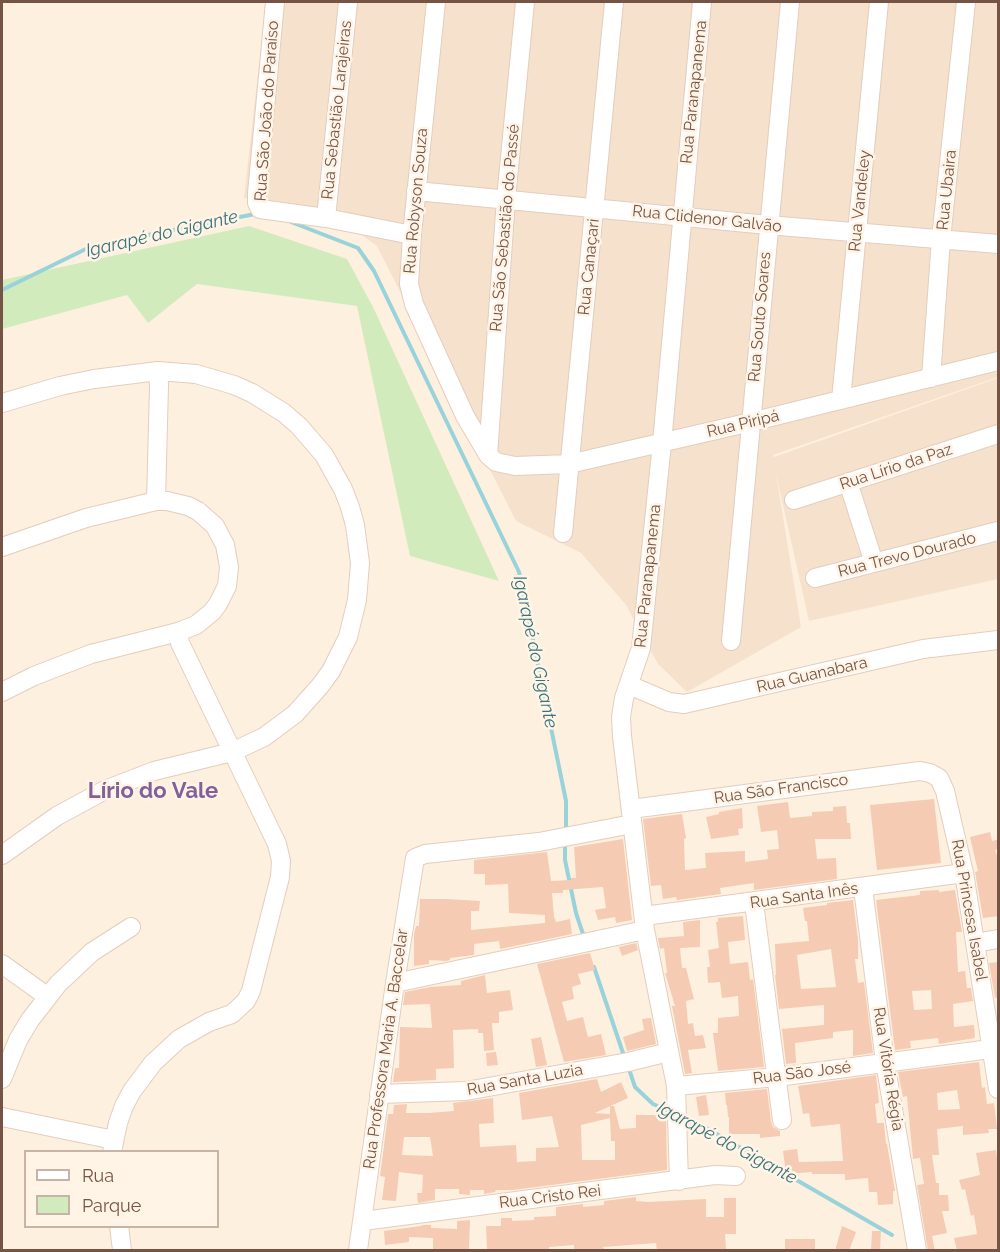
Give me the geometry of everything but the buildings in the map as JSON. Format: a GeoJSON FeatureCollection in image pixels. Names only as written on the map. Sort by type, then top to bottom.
{"type":"FeatureCollection","features":[{"type":"Feature","properties":{"kind":"street","name":"Rua São João do Paraíso"},"geometry":{"type":"LineString","coordinates":[[275,2],[257,203],[260,210],[326,218],[412,236]]}},
{"type":"Feature","properties":{"kind":"street","name":"Rua Sebastião Larajeiras"},"geometry":{"type":"LineString","coordinates":[[326,218],[348,2]]}},
{"type":"Feature","properties":{"kind":"street","name":"Rua Robyson Souza"},"geometry":{"type":"LineString","coordinates":[[435,2],[409,284],[414,304],[465,416],[488,455]]}},
{"type":"Feature","properties":{"kind":"street","name":"Rua São Sebastião do Passé"},"geometry":{"type":"LineString","coordinates":[[488,455],[506,199],[525,2]]}},
{"type":"Feature","properties":{"kind":"street","name":"Rua Canaçari"},"geometry":{"type":"LineString","coordinates":[[563,533],[614,2]]}},
{"type":"Feature","properties":{"kind":"street","name":"Rua Paranapanema"},"geometry":{"type":"LineString","coordinates":[[679,1180],[676,1086],[644,923],[622,736],[624,698],[641,648],[702,2]]}},
{"type":"Feature","properties":{"kind":"street","name":"Rua Souto Soares"},"geometry":{"type":"LineString","coordinates":[[731,641],[790,2]]}},
{"type":"Feature","properties":{"kind":"street","name":"Rua Vandeley"},"geometry":{"type":"LineString","coordinates":[[841,400],[879,2]]}},
{"type":"Feature","properties":{"kind":"street","name":"Rua Ubaira"},"geometry":{"type":"LineString","coordinates":[[931,378],[941,239],[966,2]]}},
{"type":"Feature","properties":{"kind":"street","name":"Rua Clidenor Galvão"},"geometry":{"type":"LineString","coordinates":[[416,191],[768,225],[999,244]]}},
{"type":"Feature","properties":{"kind":"street","name":"Rua Piripá"},"geometry":{"type":"LineString","coordinates":[[488,455],[504,465],[569,464],[999,361]]}},
{"type":"Feature","properties":{"kind":"street"},"geometry":{"type":"LineString","coordinates":[[156,501],[158,371]]}},
{"type":"Feature","properties":{"kind":"street"},"geometry":{"type":"LineString","coordinates":[[2,403],[94,379],[158,371],[196,374],[234,385],[260,397],[284,413],[306,433],[324,455],[343,489],[355,525],[360,563],[357,600],[348,637],[336,663],[320,687],[295,714],[264,737],[232,752],[163,768],[105,790],[57,816],[2,855]]}},
{"type":"Feature","properties":{"kind":"street","name":"Rua Lírio da Paz"},"geometry":{"type":"LineString","coordinates":[[794,501],[999,434]]}},
{"type":"Feature","properties":{"kind":"street"},"geometry":{"type":"LineString","coordinates":[[848,482],[874,564]]}},
{"type":"Feature","properties":{"kind":"street"},"geometry":{"type":"LineString","coordinates":[[2,547],[86,518],[156,501],[178,503],[198,511],[215,526],[221,535],[228,556],[229,577],[218,604],[204,619],[178,632],[91,654],[44,672],[2,692]]}},
{"type":"Feature","properties":{"kind":"street","name":"Rua Trevo Dourado"},"geometry":{"type":"LineString","coordinates":[[815,578],[999,531]]}},
{"type":"Feature","properties":{"kind":"street"},"geometry":{"type":"LineString","coordinates":[[2,1117],[113,1146],[124,1106],[153,1063],[165,1050],[194,1030],[237,1010],[246,1001],[251,991],[280,877],[281,861],[277,844],[180,643],[178,632]]}},
{"type":"Feature","properties":{"kind":"street","name":"Rua Guanabara"},"geometry":{"type":"LineString","coordinates":[[629,685],[669,702],[684,704],[923,649],[999,640]]}},
{"type":"Feature","properties":{"kind":"street","name":"Rua São Francisco"},"geometry":{"type":"LineString","coordinates":[[425,854],[563,838],[632,816],[920,771],[930,773]]}},
{"type":"Feature","properties":{"kind":"street","name":"Rua Princesa Isabel"},"geometry":{"type":"LineString","coordinates":[[930,773],[939,778],[945,791],[964,873],[995,1048],[999,1089]]}},
{"type":"Feature","properties":{"kind":"street","name":"Rua Professora Maria A. Baccelar"},"geometry":{"type":"LineString","coordinates":[[358,1251],[413,865],[416,858],[425,854]]}},
{"type":"Feature","properties":{"kind":"street","name":"Rua Santa Inês"},"geometry":{"type":"LineString","coordinates":[[395,983],[578,943],[644,923],[754,903],[964,873]]}},
{"type":"Feature","properties":{"kind":"street","name":"Rua Vitória Régia"},"geometry":{"type":"LineString","coordinates":[[862,888],[885,1062],[917,1251]]}},
{"type":"Feature","properties":{"kind":"street"},"geometry":{"type":"LineString","coordinates":[[754,903],[782,1120]]}},
{"type":"Feature","properties":{"kind":"street"},"geometry":{"type":"LineString","coordinates":[[2,1079],[18,1040],[48,997],[92,952],[131,927]]}},
{"type":"Feature","properties":{"kind":"street"},"geometry":{"type":"LineString","coordinates":[[975,943],[999,939]]}},
{"type":"Feature","properties":{"kind":"street"},"geometry":{"type":"LineString","coordinates":[[2,964],[48,997]]}},
{"type":"Feature","properties":{"kind":"street","name":"Rua São José"},"geometry":{"type":"LineString","coordinates":[[676,1086],[777,1077],[995,1048]]}},
{"type":"Feature","properties":{"kind":"street","name":"Rua Santa Luzia"},"geometry":{"type":"LineString","coordinates":[[379,1094],[466,1091],[619,1064],[669,1052]]}},
{"type":"Feature","properties":{"kind":"street","name":"Rua Cristo Rei"},"geometry":{"type":"LineString","coordinates":[[363,1221],[715,1175],[736,1176]]}},
{"type":"Feature","properties":{"kind":"street"},"geometry":{"type":"LineString","coordinates":[[119,1228],[122,1251]]}},
{"type":"Feature","properties":{"kind":"shaded area"},"geometry":{"type":"Polygon","coordinates":[[[266,2],[998,2],[998,377],[773,455],[774,457],[998,378],[998,579],[809,621],[776,474],[801,627],[687,692],[658,664],[626,605],[581,553],[516,521],[377,246],[338,218],[244,198],[266,2]]]}},
{"type":"Feature","properties":{"kind":"green space"},"geometry":{"type":"Polygon","coordinates":[[[249,226],[347,259],[373,307],[499,581],[410,556],[357,306],[197,284],[148,323],[127,295],[2,329],[2,280],[249,226]]]}},
{"type":"Feature","properties":{"kind":"waterway","name":"Igarapé do Gigante"},"geometry":{"type":"LineString","coordinates":[[2,290],[92,246],[255,214]]}},
{"type":"Feature","properties":{"kind":"waterway","name":"Igarapé do Gigante"},"geometry":{"type":"LineString","coordinates":[[291,222],[358,248],[374,271],[519,572],[566,801],[566,831]]}},
{"type":"Feature","properties":{"kind":"waterway","name":"Igarapé do Gigante"},"geometry":{"type":"LineString","coordinates":[[565,842],[565,860],[576,913],[584,937]]}},
{"type":"Feature","properties":{"kind":"waterway","name":"Igarapé do Gigante"},"geometry":{"type":"LineString","coordinates":[[594,967],[624,1056]]}},
{"type":"Feature","properties":{"kind":"waterway","name":"Igarapé do Gigante"},"geometry":{"type":"LineString","coordinates":[[628,1066],[635,1087],[653,1104],[671,1112]]}},
{"type":"Feature","properties":{"kind":"waterway","name":"Igarapé do Gigante"},"geometry":{"type":"LineString","coordinates":[[684,1118],[701,1125],[892,1235]]}},
{"type":"Feature","properties":{"kind":"district","name":"Lírio do Vale"},"geometry":{"type":"Point","coordinates":[153,791]}}]}
